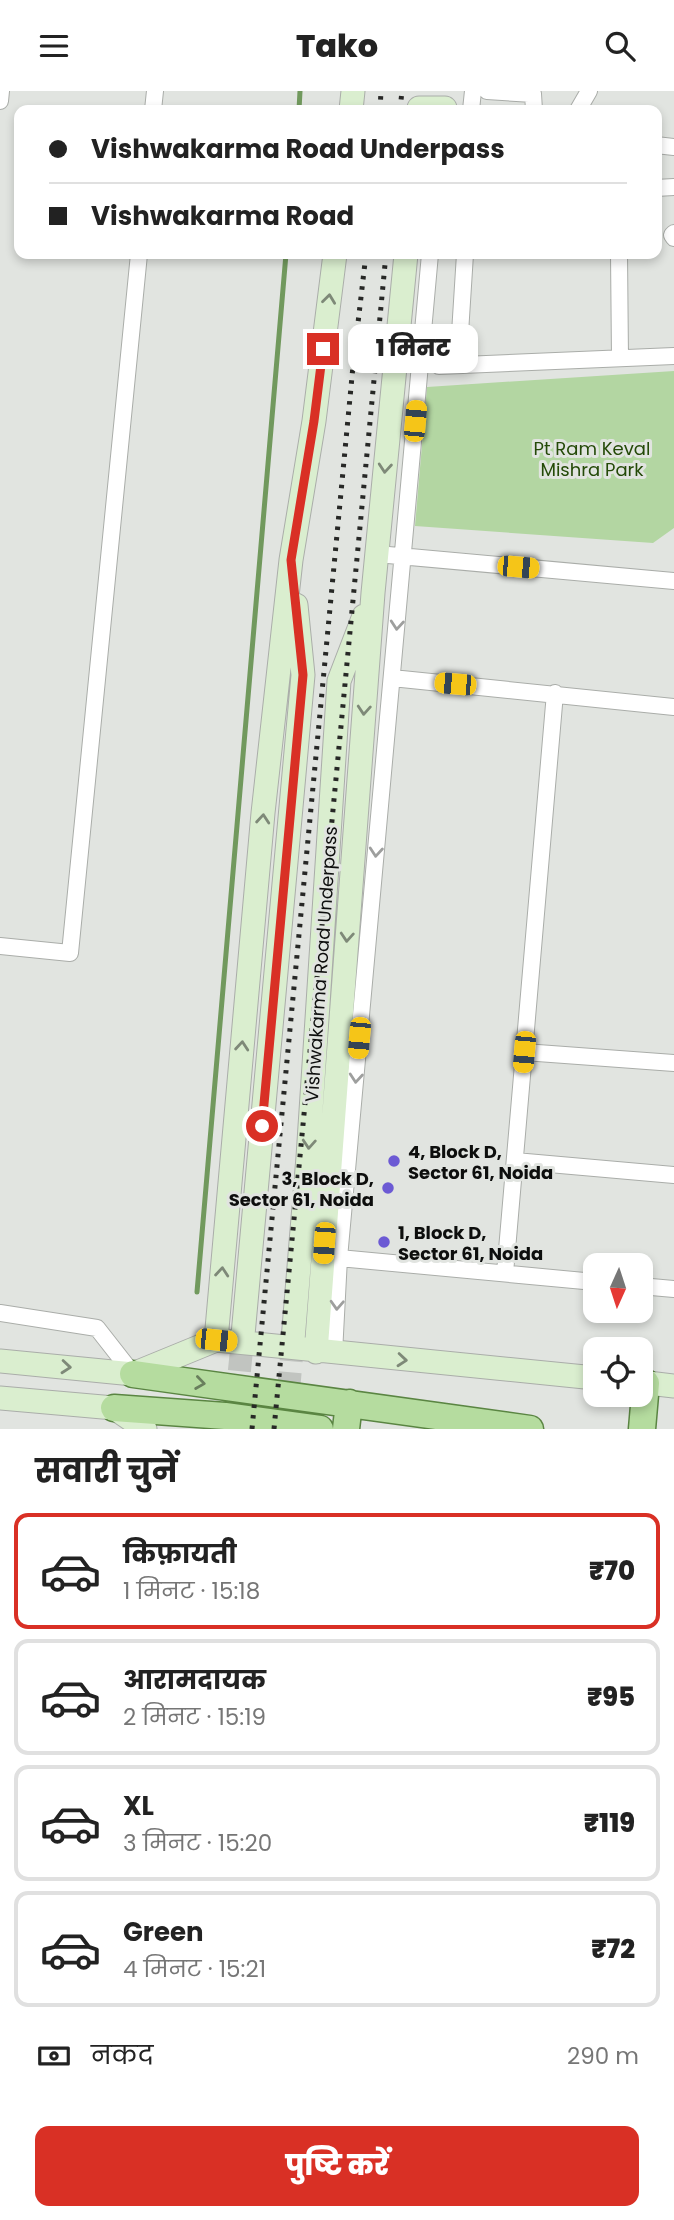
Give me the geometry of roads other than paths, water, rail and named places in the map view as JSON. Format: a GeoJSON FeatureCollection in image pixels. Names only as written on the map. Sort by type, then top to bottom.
{"type":"FeatureCollection","features":[{"type":"Feature","properties":{"kind":"main road"},"geometry":{"type":"LineString","coordinates":[[419,103],[445,103]]}},
{"type":"Feature","properties":{"kind":"main road"},"geometry":{"type":"LineString","coordinates":[[216,1340],[263,813],[291,560],[314,421],[334,259]]}},
{"type":"Feature","properties":{"kind":"main road"},"geometry":{"type":"LineString","coordinates":[[325,1352],[373,593],[406,259]]}},
{"type":"Feature","properties":{"kind":"main road"},"geometry":{"type":"LineString","coordinates":[[243,1335],[303,675],[291,560]]}},
{"type":"Feature","properties":{"kind":"main road","name":"Vishwakarma Road Underpass"},"geometry":{"type":"LineString","coordinates":[[293,1340],[308,1157],[339,681],[373,593]]}},
{"type":"Feature","properties":{"kind":"main road"},"geometry":{"type":"LineString","coordinates":[[133,1374],[216,1340],[583,1377]]}},
{"type":"Feature","properties":{"kind":"main road"},"geometry":{"type":"LineString","coordinates":[[0,1361],[133,1374],[347,1416],[405,1411],[530,1429]]}},
{"type":"Feature","properties":{"kind":"main road"},"geometry":{"type":"LineString","coordinates":[[653,1383],[674,1386]]}},
{"type":"Feature","properties":{"kind":"main road"},"geometry":{"type":"LineString","coordinates":[[0,1398],[225,1416],[314,1428]]}},
{"type":"Feature","properties":{"kind":"main road"},"geometry":{"type":"LineString","coordinates":[[642,1407],[642,1429]]}},
{"type":"Feature","properties":{"kind":"main road"},"geometry":{"type":"LineString","coordinates":[[114,1408],[145,1429]]}},
{"type":"Feature","properties":{"kind":"street"},"geometry":{"type":"LineString","coordinates":[[0,101],[1,91]]}},
{"type":"Feature","properties":{"kind":"street"},"geometry":{"type":"LineString","coordinates":[[487,91],[533,98]]}},
{"type":"Feature","properties":{"kind":"street"},"geometry":{"type":"LineString","coordinates":[[0,946],[71,953],[139,259]]}},
{"type":"Feature","properties":{"kind":"street"},"geometry":{"type":"LineString","coordinates":[[325,1352],[339,1258],[430,259]]}},
{"type":"Feature","properties":{"kind":"street"},"geometry":{"type":"LineString","coordinates":[[458,365],[465,259]]}},
{"type":"Feature","properties":{"kind":"street"},"geometry":{"type":"LineString","coordinates":[[619,259],[620,358]]}},
{"type":"Feature","properties":{"kind":"street"},"geometry":{"type":"LineString","coordinates":[[439,366],[674,356]]}},
{"type":"Feature","properties":{"kind":"street"},"geometry":{"type":"LineString","coordinates":[[377,554],[674,581]]}},
{"type":"Feature","properties":{"kind":"street"},"geometry":{"type":"LineString","coordinates":[[392,678],[674,707]]}},
{"type":"Feature","properties":{"kind":"street"},"geometry":{"type":"LineString","coordinates":[[505,1273],[555,693]]}},
{"type":"Feature","properties":{"kind":"street"},"geometry":{"type":"LineString","coordinates":[[524,1052],[674,1063]]}},
{"type":"Feature","properties":{"kind":"street"},"geometry":{"type":"LineString","coordinates":[[515,1161],[674,1175]]}},
{"type":"Feature","properties":{"kind":"street"},"geometry":{"type":"LineString","coordinates":[[339,1258],[583,1281]]}},
{"type":"Feature","properties":{"kind":"street"},"geometry":{"type":"LineString","coordinates":[[653,1287],[674,1289]]}},
{"type":"Feature","properties":{"kind":"street"},"geometry":{"type":"LineString","coordinates":[[0,1313],[97,1328],[133,1374]]}},
{"type":"Feature","properties":{"kind":"waterway"},"geometry":{"type":"LineString","coordinates":[[299,105],[300,91]]}},
{"type":"Feature","properties":{"kind":"waterway"},"geometry":{"type":"LineString","coordinates":[[197,1292],[286,259]]}},
{"type":"Feature","properties":{"kind":"tunnel"},"geometry":{"type":"LineString","coordinates":[[236,1405],[243,1335]]}},
{"type":"Feature","properties":{"kind":"tunnel"},"geometry":{"type":"LineString","coordinates":[[285,1429],[293,1340]]}},
{"type":"Feature","properties":{"kind":"railway"},"geometry":{"type":"LineString","coordinates":[[380,105],[381,91]]}},
{"type":"Feature","properties":{"kind":"railway"},"geometry":{"type":"LineString","coordinates":[[401,105],[402,91]]}},
{"type":"Feature","properties":{"kind":"railway"},"geometry":{"type":"LineString","coordinates":[[252,1429],[365,259]]}},
{"type":"Feature","properties":{"kind":"railway"},"geometry":{"type":"LineString","coordinates":[[274,1429],[386,259]]}},
{"type":"Feature","properties":{"kind":"place","name":"4, Block D, Sector 61, Noida"},"geometry":{"type":"Point","coordinates":[394,1161]}},
{"type":"Feature","properties":{"kind":"place","name":"3, Block D, Sector 61, Noida"},"geometry":{"type":"Point","coordinates":[388,1188]}},
{"type":"Feature","properties":{"kind":"place","name":"1, Block D, Sector 61, Noida"},"geometry":{"type":"Point","coordinates":[384,1242]}},
{"type":"Feature","properties":{"kind":"park label","name":"Pt Ram Keval Mishra Park"},"geometry":{"type":"Point","coordinates":[592,458]}}]}
